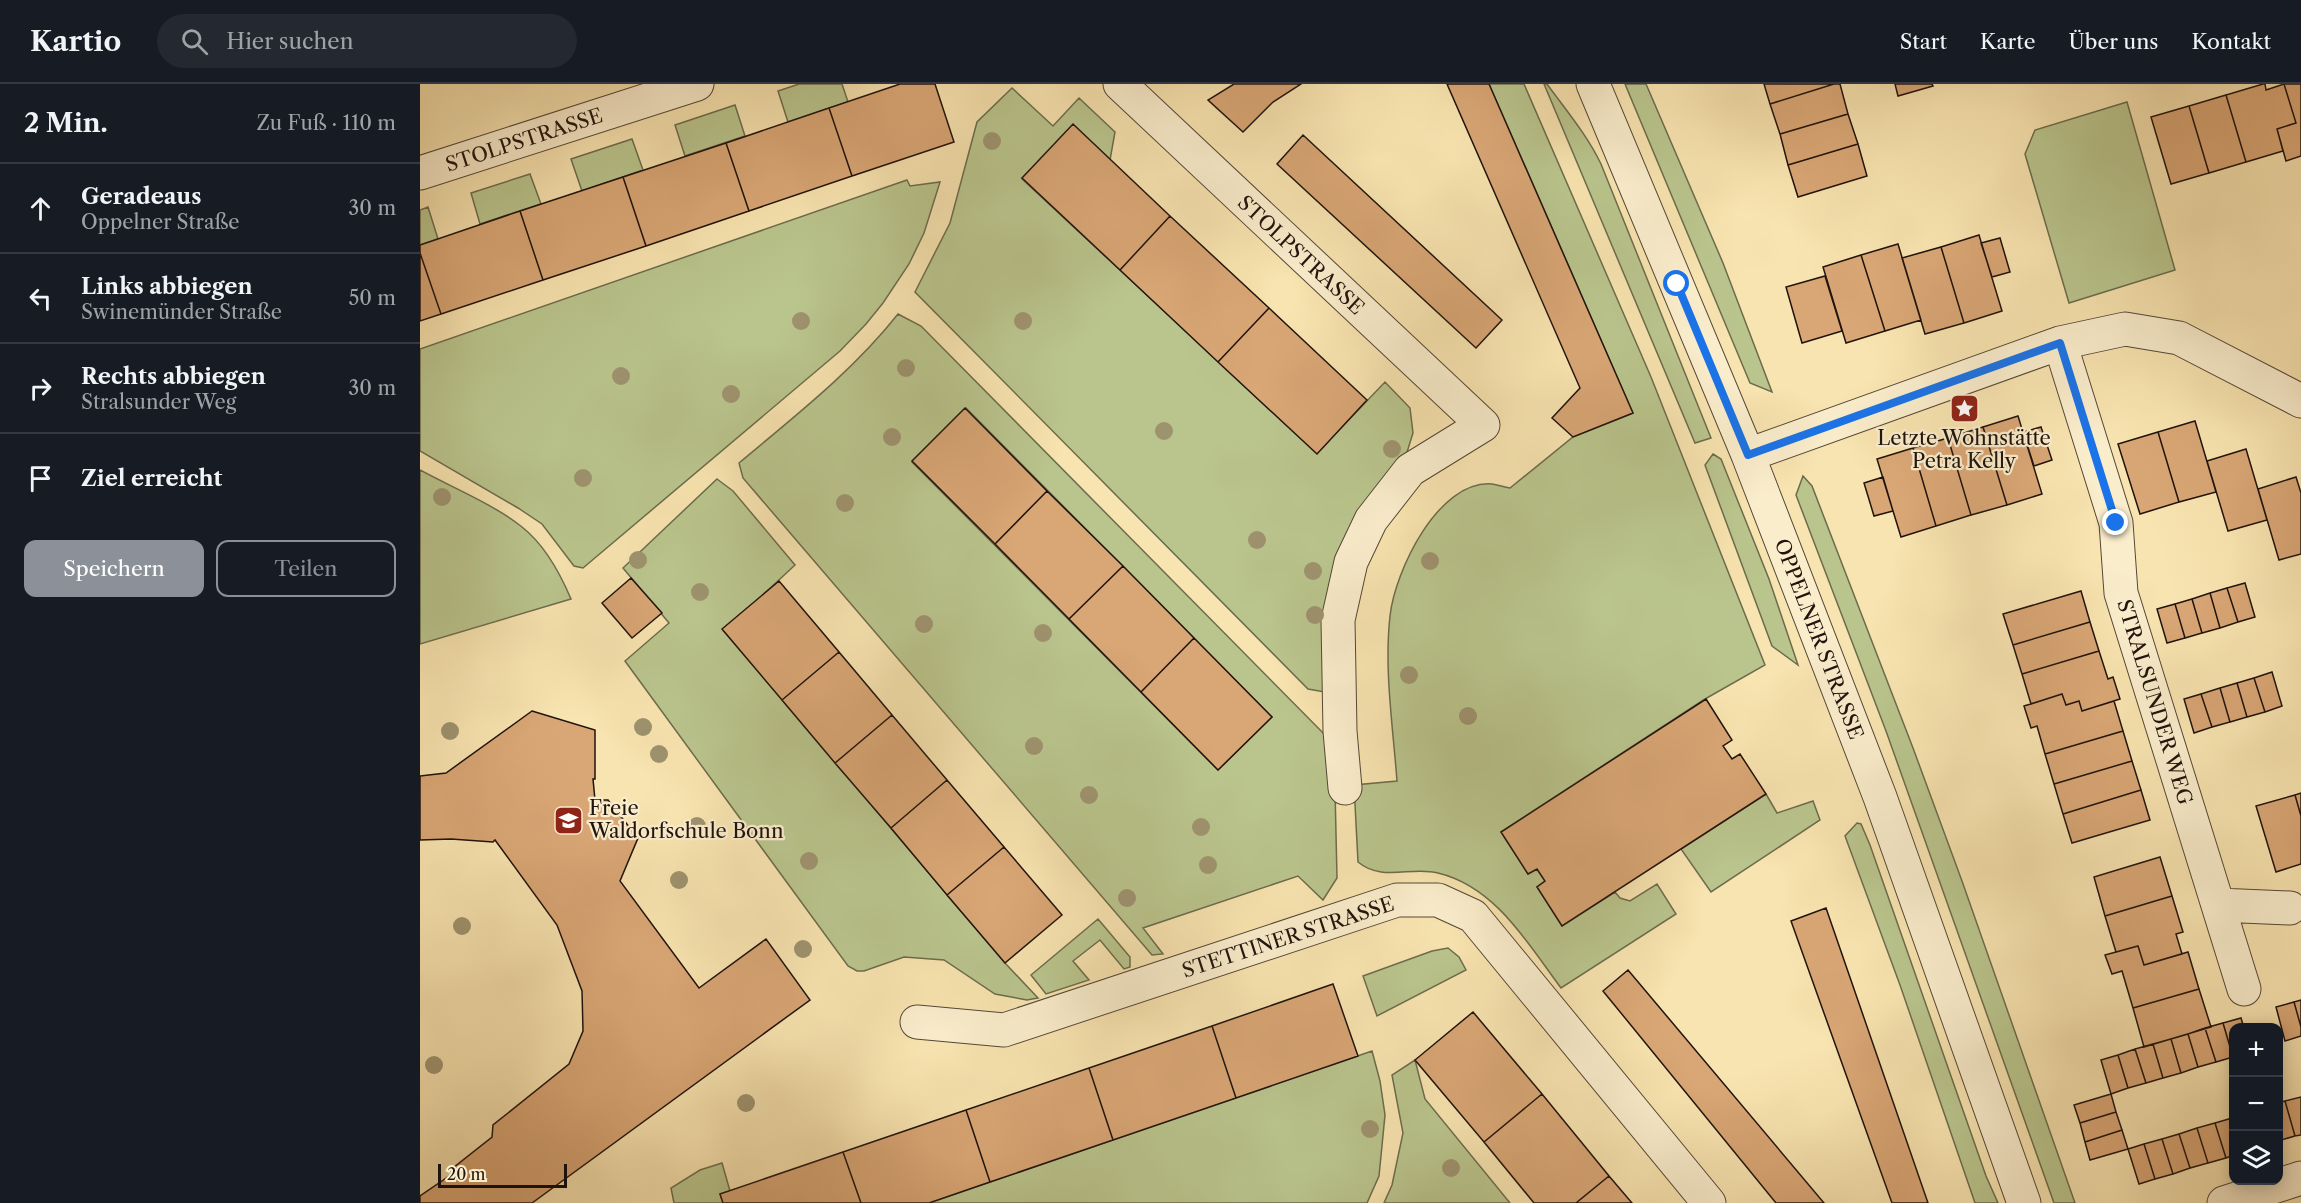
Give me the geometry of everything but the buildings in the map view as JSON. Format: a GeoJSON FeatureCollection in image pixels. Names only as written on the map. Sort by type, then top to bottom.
{"type":"FeatureCollection","features":[{"type":"Feature","properties":{"kind":"street","name":"STOLPSTRASSE"},"geometry":{"type":"LineString","coordinates":[[420,173],[697,84]]}},
{"type":"Feature","properties":{"kind":"street","name":"STOLPSTRASSE"},"geometry":{"type":"LineString","coordinates":[[1120,84],[1483,425],[1410,470],[1371,520],[1351,562],[1338,620],[1340,731],[1345,788]]}},
{"type":"Feature","properties":{"kind":"street","name":"OPPELNER STRASSE"},"geometry":{"type":"LineString","coordinates":[[1593,84],[1748,455],[1880,797],[2024,1203]]}},
{"type":"Feature","properties":{"kind":"street"},"geometry":{"type":"LineString","coordinates":[[1748,455],[2060,343],[2125,329],[2179,339],[2301,401]]}},
{"type":"Feature","properties":{"kind":"street","name":"STRALSUNDER WEG"},"geometry":{"type":"LineString","coordinates":[[2060,343],[2116,523],[2121,592],[2244,988]]}},
{"type":"Feature","properties":{"kind":"street","name":"STETTINER STRASSE"},"geometry":{"type":"LineString","coordinates":[[917,1022],[1004,1030],[1397,900],[1438,900],[1473,916],[1709,1203]]}},
{"type":"Feature","properties":{"kind":"street"},"geometry":{"type":"LineString","coordinates":[[2218,905],[2290,908]]}},
{"type":"Feature","properties":{"kind":"street"},"geometry":{"type":"LineString","coordinates":[[2224,1203],[2301,1178]]}},
{"type":"Feature","properties":{"kind":"green space"},"geometry":{"type":"Polygon","coordinates":[[[799,84],[842,84],[848,102],[788,122],[778,91],[799,84]]]}},
{"type":"Feature","properties":{"kind":"green space"},"geometry":{"type":"Polygon","coordinates":[[[1489,84],[1524,84],[1651,377],[1765,665],[1705,699],[1501,832],[1528,874],[1537,869],[1545,881],[1537,887],[1562,926],[1615,892],[1620,898],[1630,901],[1657,884],[1676,914],[1561,988],[1509,919],[1477,891],[1459,880],[1438,873],[1377,871],[1358,862],[1354,785],[1397,781],[1391,719],[1388,636],[1394,597],[1410,553],[1437,512],[1454,497],[1472,487],[1492,484],[1510,488],[1573,437],[1633,413],[1489,84]]]}},
{"type":"Feature","properties":{"kind":"green space"},"geometry":{"type":"Polygon","coordinates":[[[1544,84],[1547,84],[1576,123],[1601,164],[1711,438],[1695,443],[1544,84]]]}},
{"type":"Feature","properties":{"kind":"green space"},"geometry":{"type":"Polygon","coordinates":[[[1625,84],[1646,84],[1723,263],[1772,392],[1750,383],[1625,84]]]}},
{"type":"Feature","properties":{"kind":"green space"},"geometry":{"type":"Polygon","coordinates":[[[1012,88],[1053,126],[1079,98],[1115,132],[1110,160],[1022,179],[1317,453],[1385,382],[1410,408],[1413,433],[1404,462],[1368,506],[1330,693],[1308,689],[915,292],[950,223],[977,122],[1012,88]]]}},
{"type":"Feature","properties":{"kind":"green space"},"geometry":{"type":"Polygon","coordinates":[[[2127,102],[2175,270],[2069,303],[2025,154],[2035,130],[2127,102]]]}},
{"type":"Feature","properties":{"kind":"green space"},"geometry":{"type":"Polygon","coordinates":[[[735,105],[745,136],[685,156],[675,125],[735,105]]]}},
{"type":"Feature","properties":{"kind":"green space"},"geometry":{"type":"Polygon","coordinates":[[[632,139],[643,170],[582,191],[571,159],[632,139]]]}},
{"type":"Feature","properties":{"kind":"green space"},"geometry":{"type":"Polygon","coordinates":[[[530,174],[541,204],[480,224],[471,193],[530,174]]]}},
{"type":"Feature","properties":{"kind":"green space"},"geometry":{"type":"Polygon","coordinates":[[[907,180],[910,186],[940,182],[924,233],[909,264],[866,324],[840,351],[583,568],[574,566],[542,524],[420,451],[420,349],[907,180]]]}},
{"type":"Feature","properties":{"kind":"green space"},"geometry":{"type":"Polygon","coordinates":[[[428,207],[438,239],[420,245],[420,210],[428,207]]]}},
{"type":"Feature","properties":{"kind":"green space"},"geometry":{"type":"Polygon","coordinates":[[[898,314],[921,326],[1334,744],[1337,878],[1323,900],[1298,876],[1143,928],[1163,954],[1152,955],[743,478],[739,463],[843,374],[898,314]],[[966,408],[912,462],[1218,770],[1272,717],[966,408]]]}},
{"type":"Feature","properties":{"kind":"green space"},"geometry":{"type":"Polygon","coordinates":[[[1713,454],[1721,459],[1769,579],[1798,665],[1772,646],[1705,465],[1713,454]]]}},
{"type":"Feature","properties":{"kind":"green space"},"geometry":{"type":"Polygon","coordinates":[[[420,470],[486,504],[522,527],[538,542],[551,560],[571,599],[420,644],[420,470]]]}},
{"type":"Feature","properties":{"kind":"green space"},"geometry":{"type":"Polygon","coordinates":[[[1803,476],[1812,486],[1913,748],[2075,1203],[2054,1203],[1886,731],[1796,495],[1803,476]]]}},
{"type":"Feature","properties":{"kind":"green space"},"geometry":{"type":"Polygon","coordinates":[[[717,479],[733,491],[795,565],[724,631],[1005,963],[1038,998],[1027,1000],[995,994],[944,960],[904,957],[864,971],[857,971],[848,966],[625,661],[669,623],[623,568],[717,479]]]}},
{"type":"Feature","properties":{"kind":"green space"},"geometry":{"type":"Polygon","coordinates":[[[1766,794],[1777,813],[1813,801],[1820,820],[1711,892],[1681,849],[1766,794]]]}},
{"type":"Feature","properties":{"kind":"green space"},"geometry":{"type":"Polygon","coordinates":[[[1857,823],[1861,824],[1870,845],[1986,1176],[1998,1203],[1975,1203],[1900,985],[1845,836],[1857,823]]]}},
{"type":"Feature","properties":{"kind":"green space"},"geometry":{"type":"Polygon","coordinates":[[[1098,919],[1130,957],[1130,967],[1124,969],[1100,940],[1073,961],[1089,980],[1046,994],[1031,975],[1098,919]]]}},
{"type":"Feature","properties":{"kind":"green space"},"geometry":{"type":"Polygon","coordinates":[[[1448,948],[1459,957],[1466,970],[1377,1016],[1363,976],[1432,951],[1448,948]]]}},
{"type":"Feature","properties":{"kind":"green space"},"geometry":{"type":"Polygon","coordinates":[[[1372,1051],[1380,1081],[1385,1115],[1379,1176],[1367,1203],[929,1203],[1372,1051]]]}},
{"type":"Feature","properties":{"kind":"green space"},"geometry":{"type":"Polygon","coordinates":[[[1415,1060],[1425,1099],[1510,1203],[1384,1203],[1392,1185],[1403,1133],[1392,1075],[1415,1060]]]}},
{"type":"Feature","properties":{"kind":"green space"},"geometry":{"type":"Polygon","coordinates":[[[722,1163],[730,1191],[720,1194],[723,1203],[674,1203],[671,1188],[700,1170],[722,1163]]]}},
{"type":"Feature","properties":{"kind":"place","name":"Letzte Wohnstätte Petra Kelly"},"geometry":{"type":"Point","coordinates":[1964,408]}},
{"type":"Feature","properties":{"kind":"place","name":"Freie Waldorfschule Bonn"},"geometry":{"type":"Point","coordinates":[568,820]}},
{"type":"Feature","properties":{"kind":"route"},"geometry":{"type":"LineString","coordinates":[[1677,284],[1748,455],[2060,343],[2116,523]]}}]}
